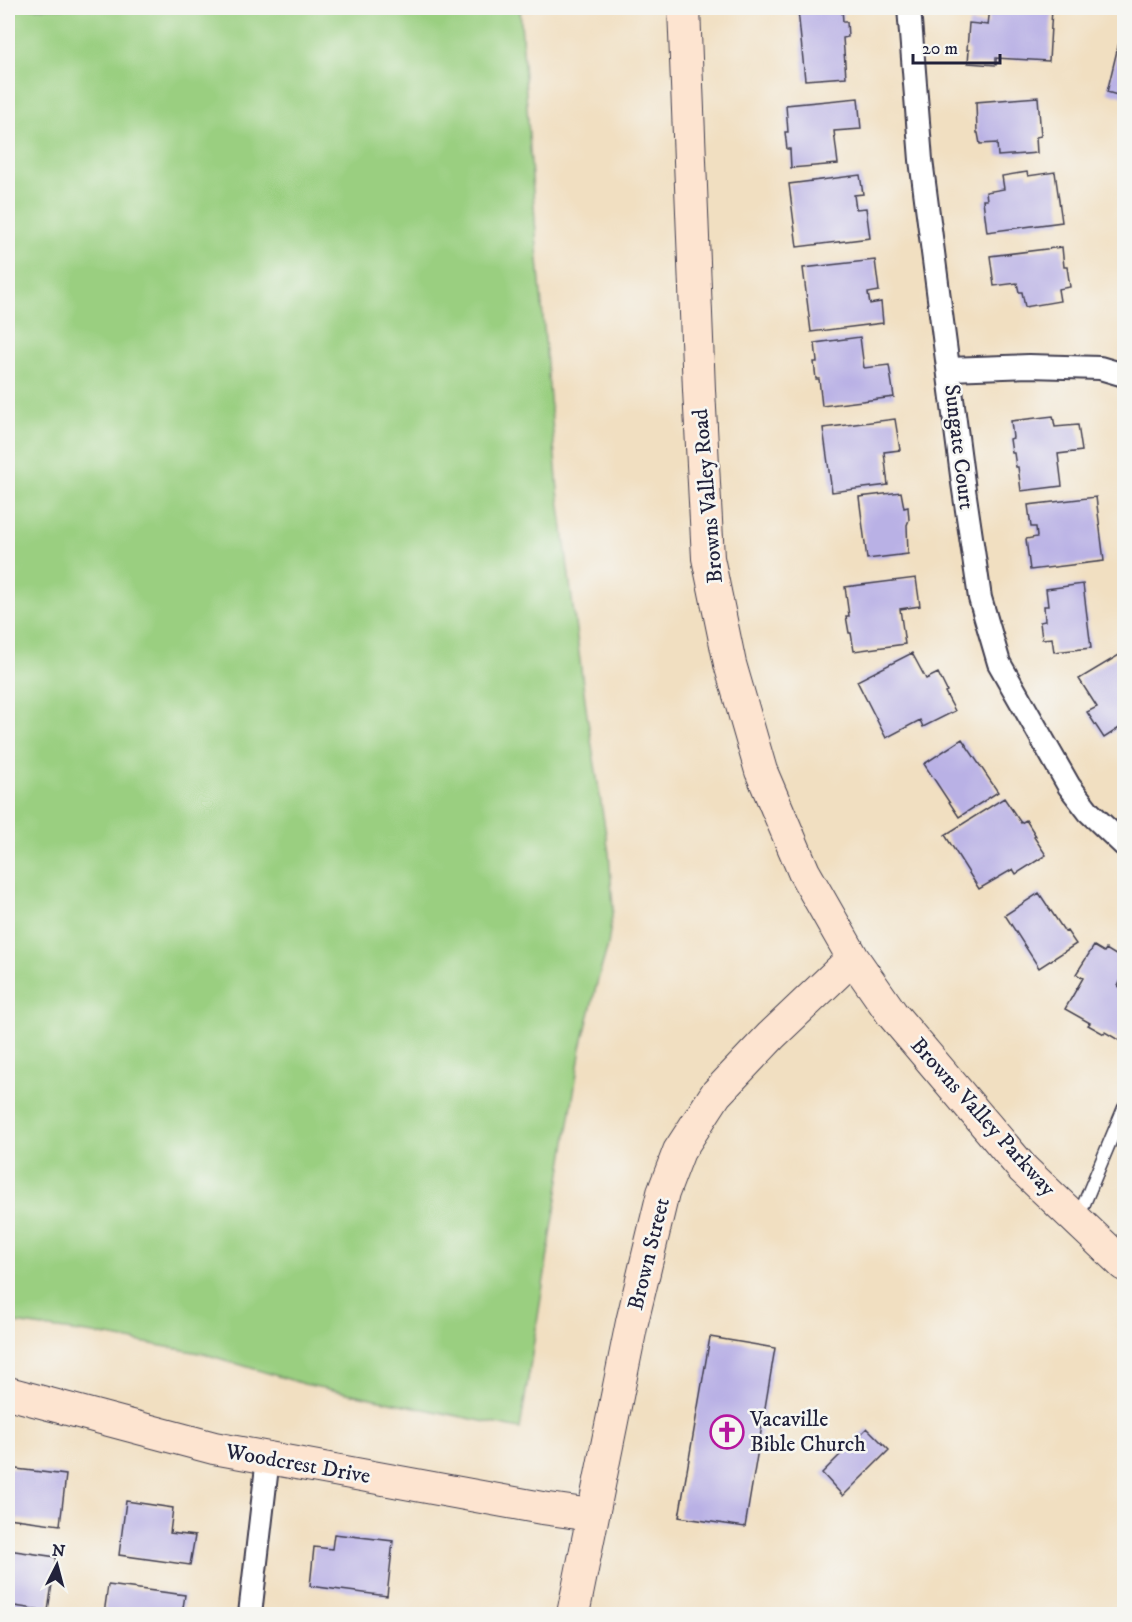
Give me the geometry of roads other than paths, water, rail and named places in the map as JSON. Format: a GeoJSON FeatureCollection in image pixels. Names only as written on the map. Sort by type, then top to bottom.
{"type":"FeatureCollection","features":[{"type":"Feature","properties":{"kind":"street","name":"Browns Valley Road"},"geometry":{"type":"LineString","coordinates":[[684,8],[708,558],[730,664],[761,771],[804,872],[854,958]]}},
{"type":"Feature","properties":{"kind":"street","name":"Sungate Court"},"geometry":{"type":"LineString","coordinates":[[909,8],[921,160],[980,598],[999,663],[1069,786],[1089,812],[1125,845]]}},
{"type":"Feature","properties":{"kind":"street"},"geometry":{"type":"LineString","coordinates":[[949,369],[1029,366],[1100,368],[1125,375]]}},
{"type":"Feature","properties":{"kind":"street","name":"Browns Valley Parkway"},"geometry":{"type":"LineString","coordinates":[[854,958],[892,1014],[1023,1169],[1125,1265]]}},
{"type":"Feature","properties":{"kind":"street","name":"Brown Street"},"geometry":{"type":"LineString","coordinates":[[573,1614],[632,1322],[663,1193],[679,1151],[716,1094],[771,1036],[854,958]]}},
{"type":"Feature","properties":{"kind":"street","name":"Woodcrest Drive"},"geometry":{"type":"LineString","coordinates":[[8,1393],[214,1448],[542,1508],[592,1515]]}},
{"type":"Feature","properties":{"kind":"street"},"geometry":{"type":"LineString","coordinates":[[250,1614],[268,1458]]}},
{"type":"Feature","properties":{"kind":"lane"},"geometry":{"type":"LineString","coordinates":[[1077,1219],[1125,1108]]}},
{"type":"Feature","properties":{"kind":"place","name":"Vacaville Bible Church"},"geometry":{"type":"Point","coordinates":[727,1432]}}]}
